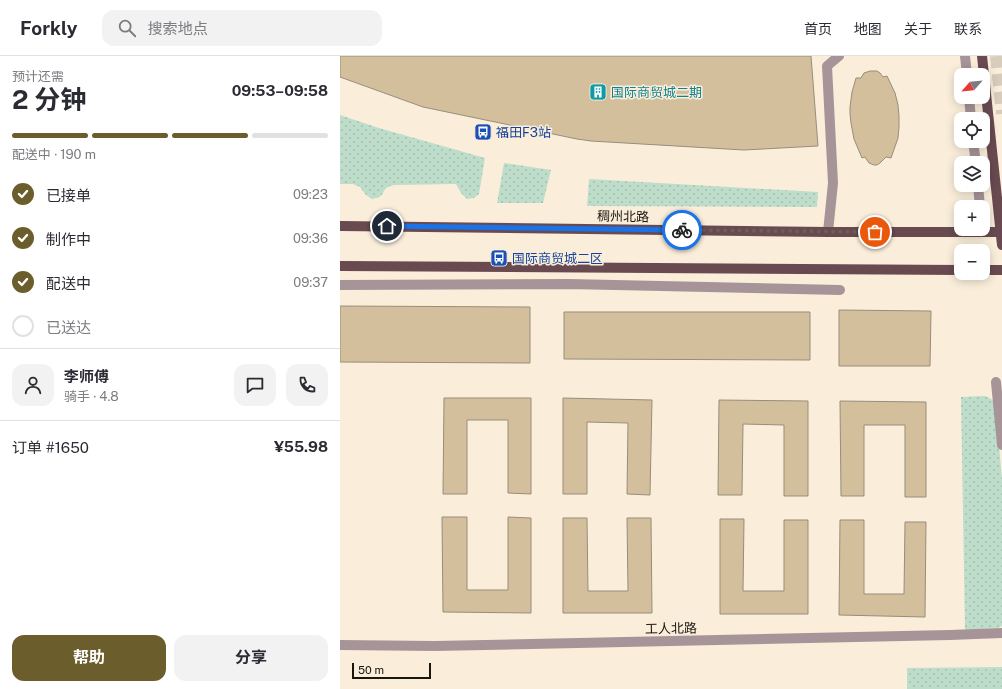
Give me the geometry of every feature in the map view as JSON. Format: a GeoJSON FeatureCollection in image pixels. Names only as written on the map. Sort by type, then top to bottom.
{"type":"FeatureCollection","features":[{"type":"Feature","properties":{"kind":"main road"},"geometry":{"type":"LineString","coordinates":[[982,56],[1002,232],[1002,245]]}},
{"type":"Feature","properties":{"kind":"main road","name":"稠州北路"},"geometry":{"type":"LineString","coordinates":[[340,226],[828,232],[954,231]]}},
{"type":"Feature","properties":{"kind":"main road","name":"稠州北路"},"geometry":{"type":"LineString","coordinates":[[990,231],[1002,232]]}},
{"type":"Feature","properties":{"kind":"main road"},"geometry":{"type":"LineString","coordinates":[[340,266],[954,270]]}},
{"type":"Feature","properties":{"kind":"main road"},"geometry":{"type":"LineString","coordinates":[[990,270],[1002,270]]}},
{"type":"Feature","properties":{"kind":"street"},"geometry":{"type":"LineString","coordinates":[[828,232],[833,183],[827,66],[839,56]]}},
{"type":"Feature","properties":{"kind":"street"},"geometry":{"type":"LineString","coordinates":[[965,56],[966,68]]}},
{"type":"Feature","properties":{"kind":"street"},"geometry":{"type":"LineString","coordinates":[[340,285],[569,284],[840,290]]}},
{"type":"Feature","properties":{"kind":"street"},"geometry":{"type":"LineString","coordinates":[[996,382],[1002,445]]}},
{"type":"Feature","properties":{"kind":"street","name":"工人北路"},"geometry":{"type":"LineString","coordinates":[[340,645],[435,646],[942,635],[1002,632]]}},
{"type":"Feature","properties":{"kind":"green space"},"geometry":{"type":"Polygon","coordinates":[[[340,115],[379,128],[485,158],[479,194],[474,198],[467,199],[461,193],[456,184],[395,185],[388,187],[381,196],[372,199],[365,194],[360,187],[353,184],[340,184],[340,115]]]}},
{"type":"Feature","properties":{"kind":"green space"},"geometry":{"type":"Polygon","coordinates":[[[504,163],[551,170],[543,203],[497,203],[504,163]]]}},
{"type":"Feature","properties":{"kind":"green space"},"geometry":{"type":"Polygon","coordinates":[[[589,179],[818,192],[817,207],[587,206],[589,179]]]}},
{"type":"Feature","properties":{"kind":"green space"},"geometry":{"type":"Polygon","coordinates":[[[984,396],[995,402],[1002,479],[1002,626],[998,628],[965,630],[961,397],[984,396]]]}},
{"type":"Feature","properties":{"kind":"green space"},"geometry":{"type":"Polygon","coordinates":[[[1002,667],[1002,689],[907,689],[907,668],[1002,667]]]}},
{"type":"Feature","properties":{"kind":"building","name":"国际商贸城二期"},"geometry":{"type":"Polygon","coordinates":[[[340,56],[811,56],[818,146],[744,150],[577,139],[423,107],[340,77],[340,56]]]}},
{"type":"Feature","properties":{"kind":"building"},"geometry":{"type":"Polygon","coordinates":[[[877,71],[883,77],[887,76],[895,93],[899,116],[898,138],[891,158],[886,157],[877,165],[869,163],[865,157],[862,158],[854,139],[850,114],[852,92],[856,78],[861,78],[864,73],[877,71]]]}},
{"type":"Feature","properties":{"kind":"building"},"geometry":{"type":"Polygon","coordinates":[[[340,306],[530,307],[530,363],[340,362],[340,306]]]}},
{"type":"Feature","properties":{"kind":"building"},"geometry":{"type":"Polygon","coordinates":[[[839,310],[931,311],[930,366],[839,366],[839,310]]]}},
{"type":"Feature","properties":{"kind":"building"},"geometry":{"type":"Polygon","coordinates":[[[564,312],[810,312],[810,360],[564,359],[564,312]]]}},
{"type":"Feature","properties":{"kind":"building"},"geometry":{"type":"Polygon","coordinates":[[[444,398],[531,398],[531,494],[508,493],[508,420],[467,420],[467,494],[443,494],[444,398]]]}},
{"type":"Feature","properties":{"kind":"building"},"geometry":{"type":"Polygon","coordinates":[[[563,398],[652,400],[650,495],[627,494],[628,423],[587,422],[587,494],[563,494],[563,398]]]}},
{"type":"Feature","properties":{"kind":"building"},"geometry":{"type":"Polygon","coordinates":[[[719,400],[808,401],[808,496],[784,496],[784,425],[743,424],[742,495],[718,495],[719,400]]]}},
{"type":"Feature","properties":{"kind":"building"},"geometry":{"type":"Polygon","coordinates":[[[840,401],[926,402],[926,497],[905,497],[905,425],[864,425],[864,496],[841,496],[840,401]]]}},
{"type":"Feature","properties":{"kind":"building"},"geometry":{"type":"Polygon","coordinates":[[[442,517],[467,517],[467,590],[508,590],[508,517],[531,518],[531,613],[443,612],[442,517]]]}},
{"type":"Feature","properties":{"kind":"building"},"geometry":{"type":"Polygon","coordinates":[[[563,518],[587,518],[588,591],[628,591],[627,518],[651,518],[652,613],[563,613],[563,518]]]}},
{"type":"Feature","properties":{"kind":"building"},"geometry":{"type":"Polygon","coordinates":[[[720,519],[744,519],[743,591],[784,591],[784,520],[808,520],[808,614],[720,614],[720,519]]]}},
{"type":"Feature","properties":{"kind":"building"},"geometry":{"type":"Polygon","coordinates":[[[840,520],[864,520],[864,594],[904,594],[905,522],[926,522],[925,617],[839,615],[840,520]]]}},
{"type":"Feature","properties":{"kind":"tunnel"},"geometry":{"type":"LineString","coordinates":[[996,56],[1002,114]]}},
{"type":"Feature","properties":{"kind":"way so far"},"geometry":{"type":"LineString","coordinates":[[682,230],[875,232]]}},
{"type":"Feature","properties":{"kind":"place","name":"国际商贸城二期"},"geometry":{"type":"Point","coordinates":[598,92]}},
{"type":"Feature","properties":{"kind":"place","name":"福田F3站"},"geometry":{"type":"Point","coordinates":[483,132]}},
{"type":"Feature","properties":{"kind":"place","name":"国际商贸城二区"},"geometry":{"type":"Point","coordinates":[499,258]}},
{"type":"Feature","properties":{"kind":"route"},"geometry":{"type":"LineString","coordinates":[[387,226],[682,230]]}}]}
